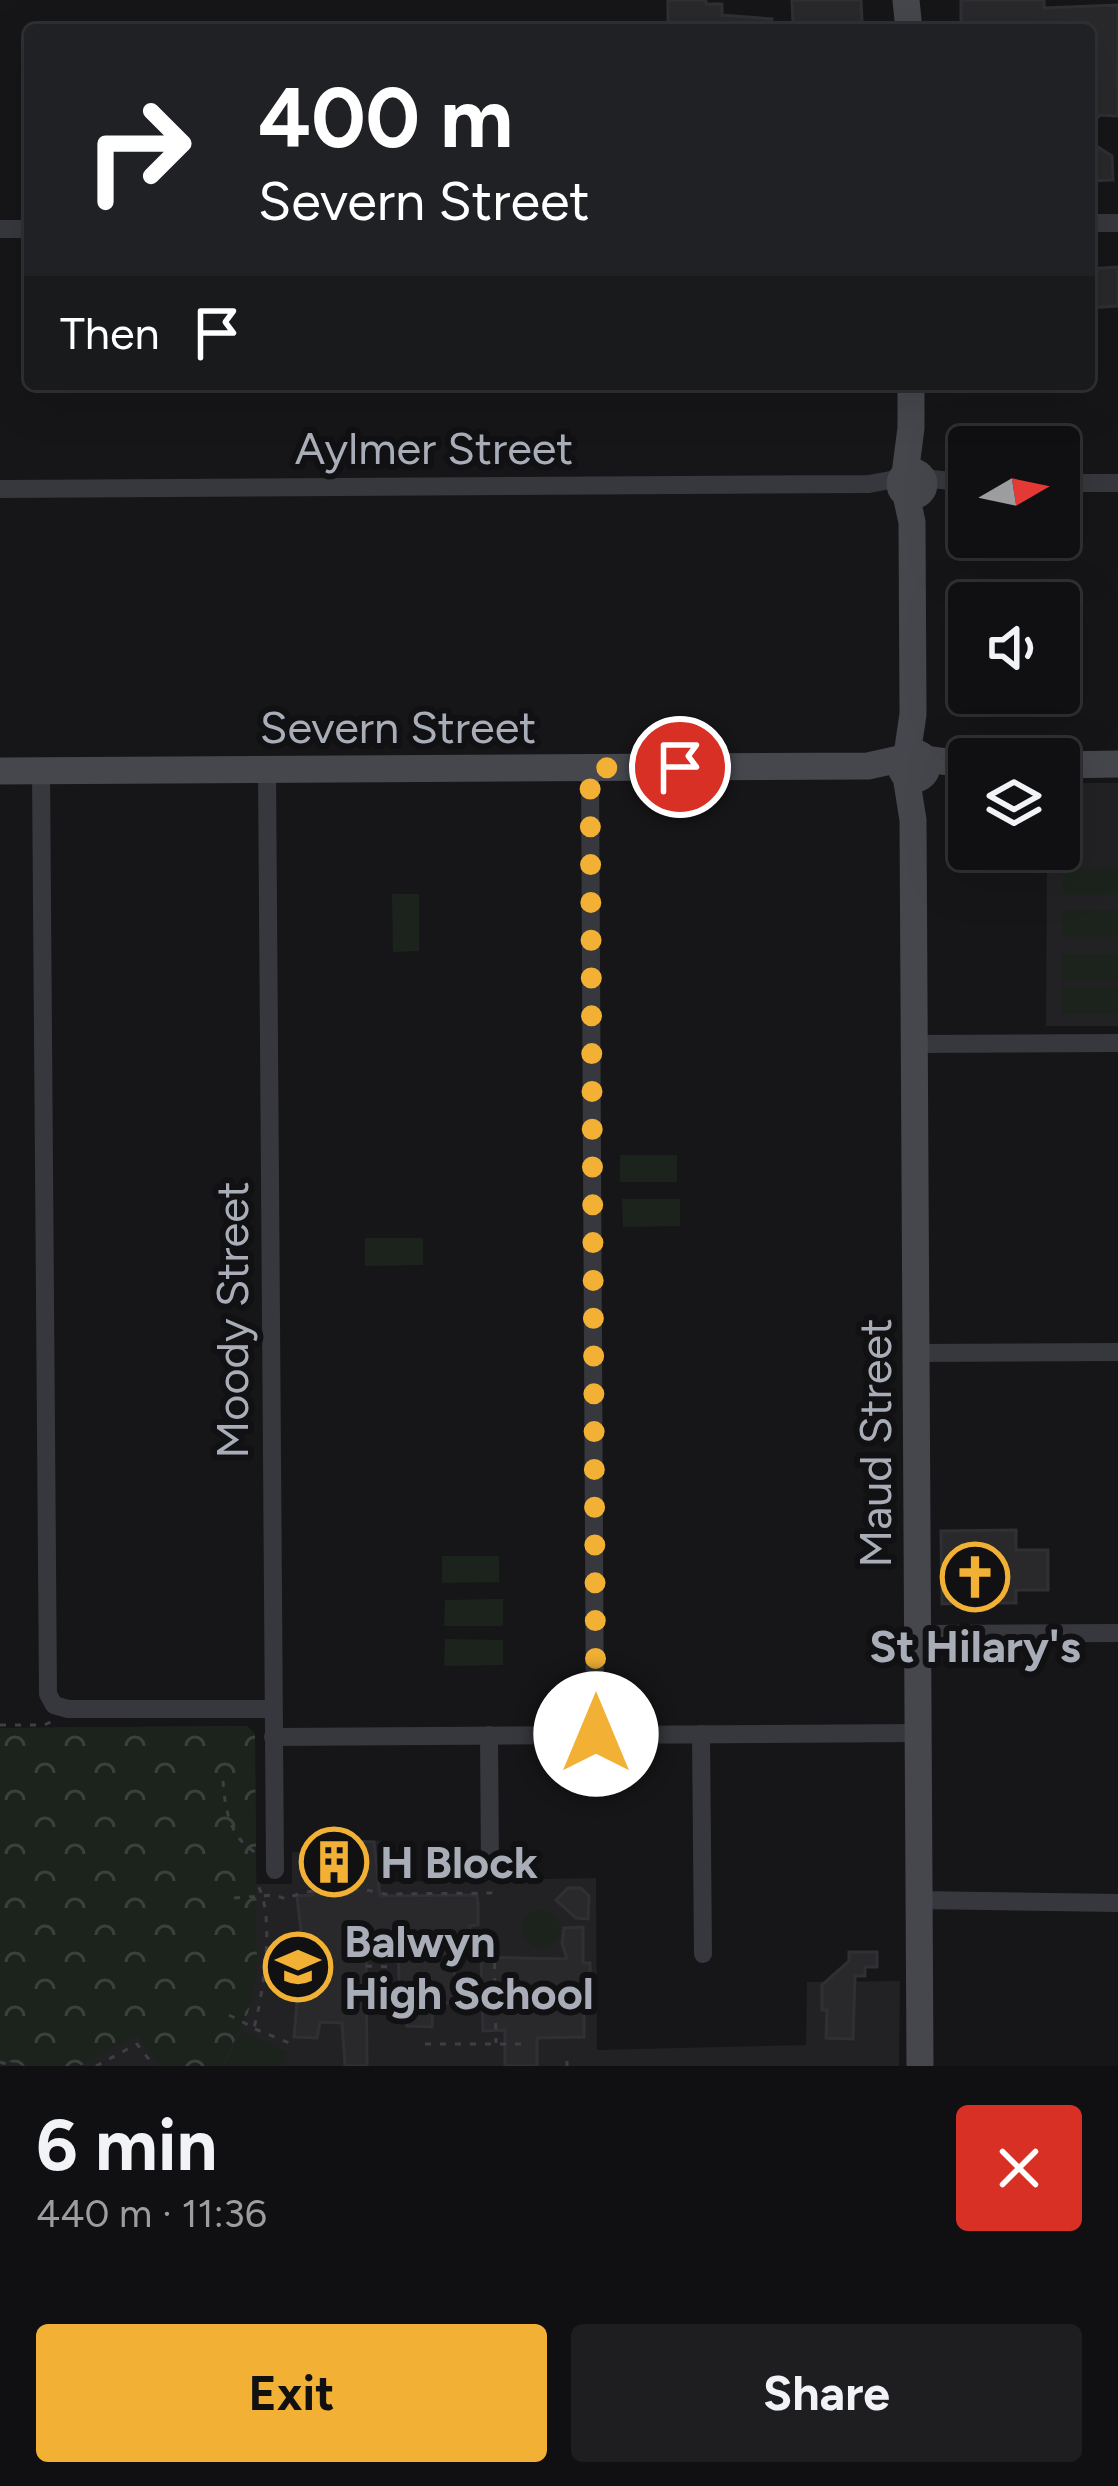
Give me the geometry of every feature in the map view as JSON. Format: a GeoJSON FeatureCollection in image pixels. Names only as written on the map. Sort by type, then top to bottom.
{"type":"FeatureCollection","features":[{"type":"Feature","properties":{"kind":"street","name":"Maud Street"},"geometry":{"type":"LineString","coordinates":[[911,390],[920,2066]]}},
{"type":"Feature","properties":{"kind":"street"},"geometry":{"type":"LineString","coordinates":[[1080,483],[1118,483]]}},
{"type":"Feature","properties":{"kind":"street","name":"Aylmer Street"},"geometry":{"type":"LineString","coordinates":[[0,489],[948,484]]}},
{"type":"Feature","properties":{"kind":"street"},"geometry":{"type":"LineString","coordinates":[[1080,765],[1118,764]]}},
{"type":"Feature","properties":{"kind":"street","name":"Severn Street"},"geometry":{"type":"LineString","coordinates":[[0,771],[948,766]]}},
{"type":"Feature","properties":{"kind":"street"},"geometry":{"type":"LineString","coordinates":[[590,768],[596,1734]]}},
{"type":"Feature","properties":{"kind":"street","name":"Moody Street"},"geometry":{"type":"LineString","coordinates":[[267,769],[275,1865]]}},
{"type":"Feature","properties":{"kind":"street"},"geometry":{"type":"LineString","coordinates":[[41,771],[47,1687],[52,1714],[68,1709],[273,1708]]}},
{"type":"Feature","properties":{"kind":"street"},"geometry":{"type":"LineString","coordinates":[[915,1044],[1118,1043]]}},
{"type":"Feature","properties":{"kind":"street"},"geometry":{"type":"LineString","coordinates":[[916,1353],[1118,1352]]}},
{"type":"Feature","properties":{"kind":"street"},"geometry":{"type":"LineString","coordinates":[[918,1634],[1118,1634]]}},
{"type":"Feature","properties":{"kind":"street"},"geometry":{"type":"LineString","coordinates":[[273,1737],[918,1732]]}},
{"type":"Feature","properties":{"kind":"street"},"geometry":{"type":"LineString","coordinates":[[701,1734],[703,1954]]}},
{"type":"Feature","properties":{"kind":"street"},"geometry":{"type":"LineString","coordinates":[[489,1735],[490,1869]]}},
{"type":"Feature","properties":{"kind":"street"},"geometry":{"type":"LineString","coordinates":[[919,1900],[1118,1903]]}},
{"type":"Feature","properties":{"kind":"path"},"geometry":{"type":"LineString","coordinates":[[0,1725],[44,1725],[52,1714]]}},
{"type":"Feature","properties":{"kind":"path"},"geometry":{"type":"LineString","coordinates":[[223,1781],[225,1805],[236,1833],[245,1846],[275,1865]]}},
{"type":"Feature","properties":{"kind":"path"},"geometry":{"type":"LineString","coordinates":[[233,1898],[286,1899],[303,1891],[328,1890],[491,1893],[490,1869]]}},
{"type":"Feature","properties":{"kind":"path"},"geometry":{"type":"LineString","coordinates":[[254,2028],[266,1959],[264,1895],[257,1884]]}},
{"type":"Feature","properties":{"kind":"path"},"geometry":{"type":"LineString","coordinates":[[494,1933],[496,2043]]}},
{"type":"Feature","properties":{"kind":"path"},"geometry":{"type":"LineString","coordinates":[[366,1966],[394,1966]]}},
{"type":"Feature","properties":{"kind":"path"},"geometry":{"type":"LineString","coordinates":[[229,2015],[292,2044]]}},
{"type":"Feature","properties":{"kind":"path"},"geometry":{"type":"LineString","coordinates":[[96,2066],[135,2041],[154,2066]]}},
{"type":"Feature","properties":{"kind":"path"},"geometry":{"type":"LineString","coordinates":[[425,2044],[529,2044]]}},
{"type":"Feature","properties":{"kind":"path"},"geometry":{"type":"LineString","coordinates":[[0,2062],[12,2066]]}},
{"type":"Feature","properties":{"kind":"shaded area"},"geometry":{"type":"Polygon","coordinates":[[[1080,783],[1118,783],[1118,1026],[1046,1026],[1047,870],[1080,870],[1080,783]]]}},
{"type":"Feature","properties":{"kind":"shaded area","name":"Balwyn High School"},"geometry":{"type":"Polygon","coordinates":[[[247,1726],[255,1734],[256,1884],[292,1884],[292,1852],[346,1847],[347,1840],[382,1841],[383,1882],[596,1878],[597,2050],[806,2045],[807,1982],[900,1981],[899,2066],[0,2066],[0,1728],[247,1726]]]}},
{"type":"Feature","properties":{"kind":"green space"},"geometry":{"type":"Polygon","coordinates":[[[1118,868],[1118,895],[1063,895],[1063,870],[1118,868]]]}},
{"type":"Feature","properties":{"kind":"green space"},"geometry":{"type":"Polygon","coordinates":[[[392,894],[419,894],[419,951],[393,952],[392,894]]]}},
{"type":"Feature","properties":{"kind":"green space"},"geometry":{"type":"Polygon","coordinates":[[[1063,910],[1118,910],[1118,937],[1063,937],[1063,910]]]}},
{"type":"Feature","properties":{"kind":"green space"},"geometry":{"type":"Polygon","coordinates":[[[1063,954],[1118,954],[1118,981],[1062,981],[1063,954]]]}},
{"type":"Feature","properties":{"kind":"green space"},"geometry":{"type":"Polygon","coordinates":[[[1062,987],[1118,987],[1118,1014],[1063,1014],[1062,987]]]}},
{"type":"Feature","properties":{"kind":"green space"},"geometry":{"type":"Polygon","coordinates":[[[620,1155],[677,1155],[677,1182],[620,1182],[620,1155]]]}},
{"type":"Feature","properties":{"kind":"green space"},"geometry":{"type":"Polygon","coordinates":[[[622,1199],[680,1199],[680,1226],[623,1227],[622,1199]]]}},
{"type":"Feature","properties":{"kind":"green space"},"geometry":{"type":"Polygon","coordinates":[[[365,1238],[423,1238],[423,1265],[365,1266],[365,1238]]]}},
{"type":"Feature","properties":{"kind":"green space"},"geometry":{"type":"Polygon","coordinates":[[[442,1556],[499,1556],[499,1582],[442,1583],[442,1556]]]}},
{"type":"Feature","properties":{"kind":"green space"},"geometry":{"type":"Polygon","coordinates":[[[503,1599],[503,1626],[444,1626],[445,1600],[503,1599]]]}},
{"type":"Feature","properties":{"kind":"green space"},"geometry":{"type":"Polygon","coordinates":[[[445,1639],[503,1640],[503,1665],[444,1666],[445,1639]]]}},
{"type":"Feature","properties":{"kind":"green space"},"geometry":{"type":"Polygon","coordinates":[[[247,1726],[255,1734],[257,1975],[248,2013],[222,2066],[160,2066],[137,2036],[80,2066],[24,2066],[0,2059],[0,1728],[247,1726]]]}},
{"type":"Feature","properties":{"kind":"green space"},"geometry":{"type":"Polygon","coordinates":[[[541,1910],[554,1916],[560,1929],[554,1942],[541,1948],[528,1942],[522,1929],[528,1916],[541,1910]]]}},
{"type":"Feature","properties":{"kind":"green space"},"geometry":{"type":"Polygon","coordinates":[[[242,2031],[288,2052],[281,2066],[225,2066],[242,2031]]]}},
{"type":"Feature","properties":{"kind":"building"},"geometry":{"type":"Polygon","coordinates":[[[668,0],[706,0],[706,4],[722,4],[722,15],[772,19],[772,24],[668,24],[668,0]]]}},
{"type":"Feature","properties":{"kind":"building"},"geometry":{"type":"Polygon","coordinates":[[[792,0],[861,0],[862,23],[793,24],[792,0]]]}},
{"type":"Feature","properties":{"kind":"building"},"geometry":{"type":"Polygon","coordinates":[[[961,0],[1044,0],[1044,8],[1118,5],[1118,116],[1100,115],[1095,120],[1095,24],[961,24],[961,0]]]}},
{"type":"Feature","properties":{"kind":"building"},"geometry":{"type":"Polygon","coordinates":[[[1095,145],[1112,156],[1113,180],[1095,181],[1095,145]]]}},
{"type":"Feature","properties":{"kind":"building"},"geometry":{"type":"Polygon","coordinates":[[[1118,267],[1118,306],[1095,308],[1095,269],[1118,267]]]}},
{"type":"Feature","properties":{"kind":"building"},"geometry":{"type":"Polygon","coordinates":[[[1016,1530],[1016,1550],[1048,1550],[1048,1590],[1016,1590],[1016,1603],[975,1603],[971,1611],[967,1603],[942,1604],[941,1531],[1016,1530]]]}},
{"type":"Feature","properties":{"kind":"building"},"geometry":{"type":"Polygon","coordinates":[[[349,1841],[374,1842],[380,1896],[477,1895],[478,1903],[478,1925],[470,1926],[470,1955],[454,1956],[455,2003],[433,2003],[432,2027],[407,2026],[400,2003],[398,1950],[366,1951],[367,2066],[345,2066],[342,2023],[320,2022],[317,2038],[294,2037],[302,1940],[297,1896],[313,1895],[313,1867],[318,1867],[321,1846],[349,1847],[349,1841]]]}},
{"type":"Feature","properties":{"kind":"building"},"geometry":{"type":"Polygon","coordinates":[[[568,1888],[581,1888],[589,1896],[588,1919],[576,1918],[556,1900],[568,1888]]]}},
{"type":"Feature","properties":{"kind":"building"},"geometry":{"type":"Polygon","coordinates":[[[583,1927],[583,1963],[590,1963],[591,2000],[584,2000],[584,2037],[537,2038],[537,2066],[505,2066],[505,2030],[483,2031],[481,1957],[567,1959],[564,1928],[583,1927]]]}},
{"type":"Feature","properties":{"kind":"building"},"geometry":{"type":"Polygon","coordinates":[[[849,1952],[877,1952],[877,1967],[865,1967],[865,1976],[855,1976],[853,2039],[826,2038],[822,1985],[849,1961],[849,1952]]]}},
{"type":"Feature","properties":{"kind":"place","name":"St Hilary's"},"geometry":{"type":"Point","coordinates":[975,1577]}},
{"type":"Feature","properties":{"kind":"place","name":"H Block"},"geometry":{"type":"Point","coordinates":[334,1862]}},
{"type":"Feature","properties":{"kind":"place","name":"Balwyn High School"},"geometry":{"type":"Point","coordinates":[298,1967]}},
{"type":"Feature","properties":{"kind":"route"},"geometry":{"type":"LineString","coordinates":[[596,1734],[590,768],[680,767]]}}]}
